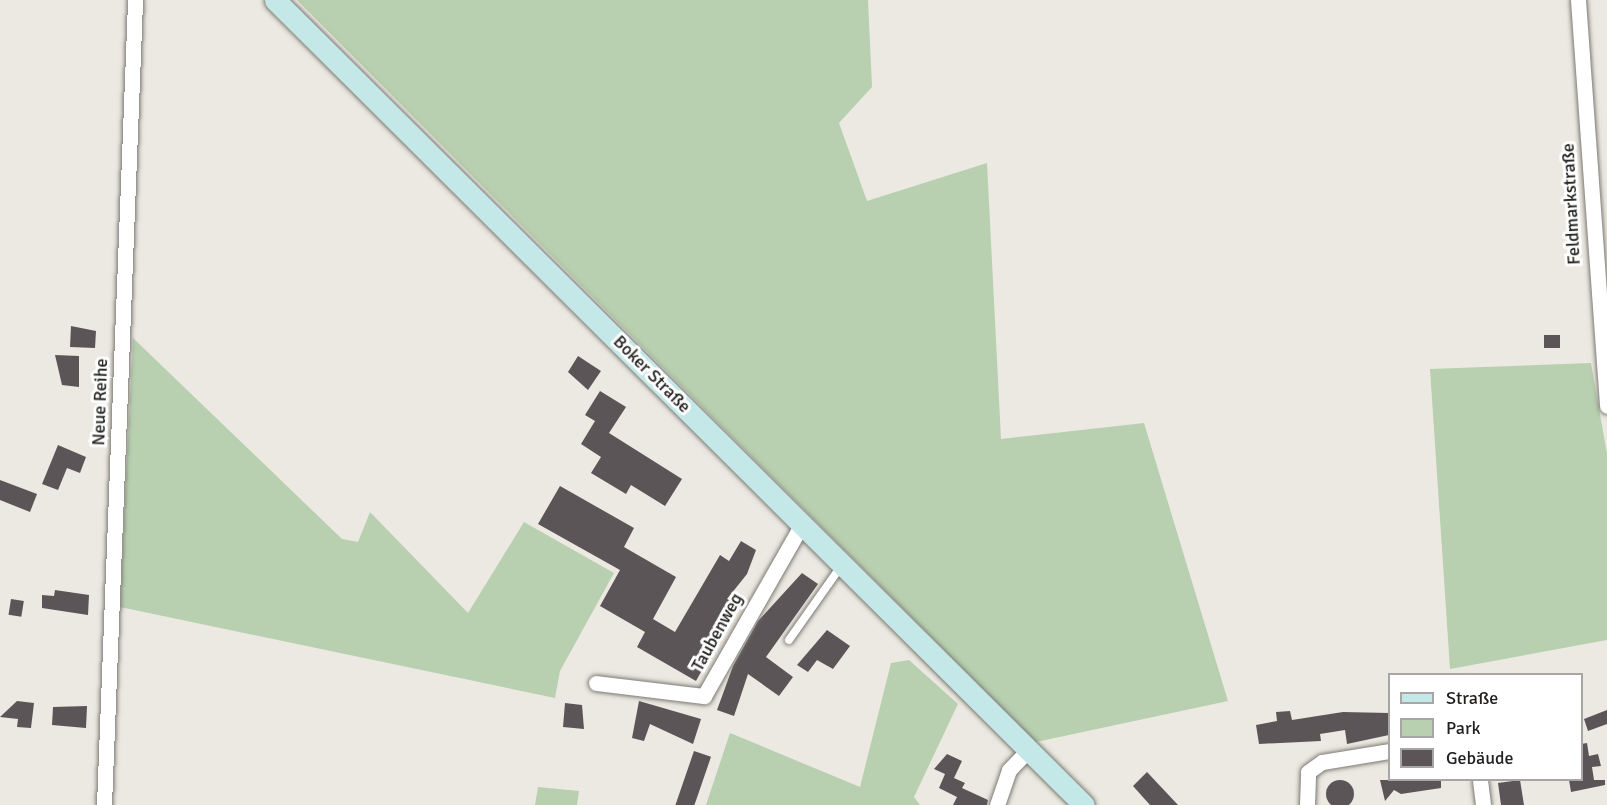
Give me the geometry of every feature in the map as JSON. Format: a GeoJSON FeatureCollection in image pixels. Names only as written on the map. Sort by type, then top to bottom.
{"type":"FeatureCollection","features":[{"type":"Feature","properties":{"kind":"main road","name":"Boker Straße"},"geometry":{"type":"LineString","coordinates":[[275,0],[1084,805]]}},
{"type":"Feature","properties":{"kind":"street","name":"Neue Reihe"},"geometry":{"type":"LineString","coordinates":[[104,805],[135,0]]}},
{"type":"Feature","properties":{"kind":"street","name":"Feldmarkstraße"},"geometry":{"type":"LineString","coordinates":[[1578,0],[1607,406]]}},
{"type":"Feature","properties":{"kind":"street","name":"Taubenweg"},"geometry":{"type":"LineString","coordinates":[[596,683],[704,696],[802,524]]}},
{"type":"Feature","properties":{"kind":"street"},"geometry":{"type":"LineString","coordinates":[[997,805],[1009,770],[1028,750]]}},
{"type":"Feature","properties":{"kind":"street"},"geometry":{"type":"LineString","coordinates":[[1307,805],[1308,772],[1322,762],[1388,751]]}},
{"type":"Feature","properties":{"kind":"street"},"geometry":{"type":"LineString","coordinates":[[1480,781],[1483,805]]}},
{"type":"Feature","properties":{"kind":"lane"},"geometry":{"type":"LineString","coordinates":[[789,640],[842,565]]}},
{"type":"Feature","properties":{"kind":"green space"},"geometry":{"type":"Polygon","coordinates":[[[297,0],[868,0],[872,87],[839,123],[867,201],[987,163],[1001,439],[1144,423],[1228,701],[1036,742],[297,0]]]}},
{"type":"Feature","properties":{"kind":"green space"},"geometry":{"type":"Polygon","coordinates":[[[133,338],[342,539],[358,542],[370,512],[468,613],[524,522],[614,573],[560,671],[555,698],[120,607],[133,338]]]}},
{"type":"Feature","properties":{"kind":"green space"},"geometry":{"type":"Polygon","coordinates":[[[1591,363],[1607,454],[1607,640],[1450,669],[1430,369],[1591,363]]]}},
{"type":"Feature","properties":{"kind":"green space"},"geometry":{"type":"Polygon","coordinates":[[[909,660],[958,704],[914,797],[920,805],[706,805],[730,733],[860,787],[891,663],[909,660]]]}},
{"type":"Feature","properties":{"kind":"green space"},"geometry":{"type":"Polygon","coordinates":[[[538,787],[579,791],[577,805],[535,805],[538,787]]]}},
{"type":"Feature","properties":{"kind":"building"},"geometry":{"type":"Polygon","coordinates":[[[71,326],[96,331],[95,348],[70,347],[71,326]]]}},
{"type":"Feature","properties":{"kind":"building"},"geometry":{"type":"Polygon","coordinates":[[[1544,335],[1560,335],[1560,348],[1544,348],[1544,335]]]}},
{"type":"Feature","properties":{"kind":"building"},"geometry":{"type":"Polygon","coordinates":[[[55,355],[79,356],[79,387],[62,385],[55,355]]]}},
{"type":"Feature","properties":{"kind":"building"},"geometry":{"type":"Polygon","coordinates":[[[578,356],[601,371],[588,390],[568,372],[578,356]]]}},
{"type":"Feature","properties":{"kind":"building"},"geometry":{"type":"Polygon","coordinates":[[[600,391],[626,407],[609,433],[682,479],[665,506],[631,485],[626,494],[591,473],[601,457],[581,444],[595,421],[585,415],[600,391]]]}},
{"type":"Feature","properties":{"kind":"building"},"geometry":{"type":"Polygon","coordinates":[[[58,445],[86,457],[80,473],[67,468],[58,490],[42,484],[58,445]]]}},
{"type":"Feature","properties":{"kind":"building"},"geometry":{"type":"Polygon","coordinates":[[[0,480],[37,494],[30,512],[0,500],[0,480]]]}},
{"type":"Feature","properties":{"kind":"building"},"geometry":{"type":"Polygon","coordinates":[[[560,486],[634,528],[624,547],[676,577],[653,619],[675,632],[720,555],[729,561],[741,541],[756,550],[747,574],[727,599],[738,605],[696,681],[637,647],[645,632],[600,606],[620,570],[538,524],[560,486]]]}},
{"type":"Feature","properties":{"kind":"building"},"geometry":{"type":"Polygon","coordinates":[[[802,573],[818,584],[766,657],[793,677],[779,696],[748,674],[734,716],[717,710],[733,666],[758,621],[802,573]]]}},
{"type":"Feature","properties":{"kind":"building"},"geometry":{"type":"Polygon","coordinates":[[[55,590],[89,595],[88,615],[42,608],[42,595],[54,596],[55,590]]]}},
{"type":"Feature","properties":{"kind":"building"},"geometry":{"type":"Polygon","coordinates":[[[11,599],[24,601],[21,617],[8,615],[11,599]]]}},
{"type":"Feature","properties":{"kind":"building"},"geometry":{"type":"Polygon","coordinates":[[[827,630],[850,646],[833,669],[817,660],[808,672],[797,665],[827,630]]]}},
{"type":"Feature","properties":{"kind":"building"},"geometry":{"type":"Polygon","coordinates":[[[17,701],[34,703],[31,728],[17,727],[18,719],[0,717],[17,701]]]}},
{"type":"Feature","properties":{"kind":"building"},"geometry":{"type":"Polygon","coordinates":[[[639,701],[701,719],[693,744],[650,724],[644,741],[632,738],[639,701]]]}},
{"type":"Feature","properties":{"kind":"building"},"geometry":{"type":"Polygon","coordinates":[[[565,703],[582,705],[584,729],[563,727],[565,703]]]}},
{"type":"Feature","properties":{"kind":"building"},"geometry":{"type":"Polygon","coordinates":[[[87,706],[86,728],[52,725],[53,707],[87,706]]]}},
{"type":"Feature","properties":{"kind":"building"},"geometry":{"type":"Polygon","coordinates":[[[1607,710],[1607,724],[1588,731],[1584,719],[1607,710]]]}},
{"type":"Feature","properties":{"kind":"building"},"geometry":{"type":"Polygon","coordinates":[[[1290,711],[1292,720],[1343,712],[1388,713],[1388,735],[1347,744],[1345,730],[1320,734],[1321,741],[1259,744],[1256,725],[1277,721],[1276,712],[1290,711]]]}},
{"type":"Feature","properties":{"kind":"building"},"geometry":{"type":"Polygon","coordinates":[[[1587,743],[1589,756],[1598,754],[1601,766],[1592,767],[1594,780],[1605,780],[1605,785],[1571,792],[1569,781],[1583,781],[1583,744],[1587,743]]]}},
{"type":"Feature","properties":{"kind":"building"},"geometry":{"type":"Polygon","coordinates":[[[694,751],[711,757],[694,805],[675,805],[694,751]]]}},
{"type":"Feature","properties":{"kind":"building"},"geometry":{"type":"Polygon","coordinates":[[[947,754],[962,761],[954,778],[965,783],[962,788],[988,800],[987,805],[953,805],[957,797],[939,788],[945,774],[934,769],[947,754]]]}},
{"type":"Feature","properties":{"kind":"building"},"geometry":{"type":"Polygon","coordinates":[[[1147,772],[1178,805],[1150,805],[1133,786],[1147,772]]]}},
{"type":"Feature","properties":{"kind":"building"},"geometry":{"type":"Polygon","coordinates":[[[1380,780],[1441,781],[1441,788],[1401,794],[1394,790],[1385,801],[1380,780]]]}},
{"type":"Feature","properties":{"kind":"building"},"geometry":{"type":"Polygon","coordinates":[[[1335,781],[1345,781],[1353,789],[1353,799],[1347,806],[1333,806],[1327,799],[1327,789],[1335,781]]]}},
{"type":"Feature","properties":{"kind":"building"},"geometry":{"type":"Polygon","coordinates":[[[1520,781],[1524,805],[1501,805],[1498,783],[1520,781]]]}}]}
